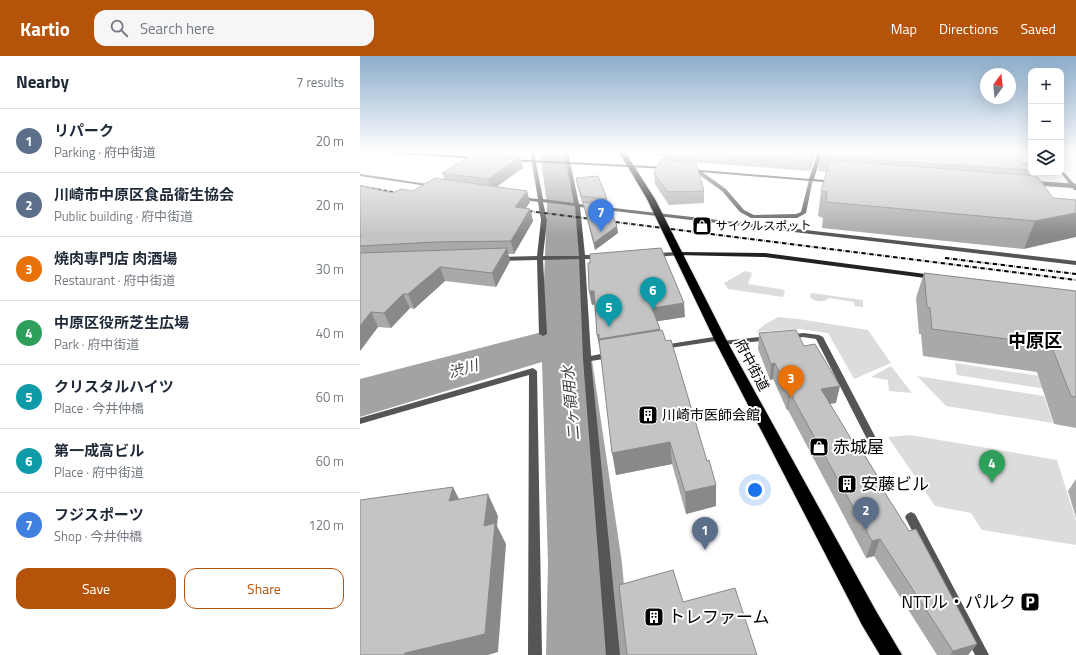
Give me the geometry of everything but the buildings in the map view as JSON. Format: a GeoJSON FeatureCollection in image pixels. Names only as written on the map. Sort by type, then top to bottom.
{"type":"FeatureCollection","features":[{"type":"Feature","properties":{"kind":"highway","name":"府中街道"},"geometry":{"type":"LineString","coordinates":[[640,180],[679,254],[721,340],[787,463],[806,502],[869,618],[892,655]]}},
{"type":"Feature","properties":{"kind":"street"},"geometry":{"type":"LineString","coordinates":[[395,180],[438,186]]}},
{"type":"Feature","properties":{"kind":"street"},"geometry":{"type":"LineString","coordinates":[[537,180],[544,220],[540,258],[544,334]]}},
{"type":"Feature","properties":{"kind":"street"},"geometry":{"type":"LineString","coordinates":[[571,180],[577,205],[582,257],[587,358],[613,655]]}},
{"type":"Feature","properties":{"kind":"street"},"geometry":{"type":"LineString","coordinates":[[710,180],[724,190],[751,219],[796,216],[803,213],[811,180],[842,182]]}},
{"type":"Feature","properties":{"kind":"street"},"geometry":{"type":"LineString","coordinates":[[1029,183],[1076,187]]}},
{"type":"Feature","properties":{"kind":"street"},"geometry":{"type":"LineString","coordinates":[[509,197],[1076,263]]}},
{"type":"Feature","properties":{"kind":"street"},"geometry":{"type":"LineString","coordinates":[[648,255],[679,254],[766,256],[938,278]]}},
{"type":"Feature","properties":{"kind":"street"},"geometry":{"type":"LineString","coordinates":[[492,259],[604,257]]}},
{"type":"Feature","properties":{"kind":"street"},"geometry":{"type":"LineString","coordinates":[[657,348],[721,340],[803,335],[819,337],[874,444]]}},
{"type":"Feature","properties":{"kind":"street"},"geometry":{"type":"LineString","coordinates":[[587,358],[618,354]]}},
{"type":"Feature","properties":{"kind":"street"},"geometry":{"type":"LineString","coordinates":[[360,421],[533,371],[536,655]]}},
{"type":"Feature","properties":{"kind":"street"},"geometry":{"type":"LineString","coordinates":[[911,517],[982,655]]}},
{"type":"Feature","properties":{"kind":"shaded area"},"geometry":{"type":"Polygon","coordinates":[[[745,271],[752,273],[748,284],[785,290],[783,297],[728,289],[724,283],[745,271]]]}},
{"type":"Feature","properties":{"kind":"shaded area"},"geometry":{"type":"Polygon","coordinates":[[[811,293],[863,300],[863,307],[854,306],[854,302],[829,298],[824,301],[817,301],[810,297],[811,293]]]}},
{"type":"Feature","properties":{"kind":"shaded area"},"geometry":{"type":"Polygon","coordinates":[[[778,317],[868,330],[891,363],[854,379],[828,333],[800,329],[756,332],[764,325],[778,317]]]}},
{"type":"Feature","properties":{"kind":"shaded area"},"geometry":{"type":"Polygon","coordinates":[[[955,363],[1053,378],[1058,391],[957,375],[955,363]]]}},
{"type":"Feature","properties":{"kind":"shaded area"},"geometry":{"type":"Polygon","coordinates":[[[891,366],[912,393],[889,391],[888,380],[871,377],[891,366]]]}},
{"type":"Feature","properties":{"kind":"shaded area"},"geometry":{"type":"Polygon","coordinates":[[[917,376],[1044,396],[1053,423],[946,406],[917,376]]]}},
{"type":"Feature","properties":{"kind":"shaded area"},"geometry":{"type":"Polygon","coordinates":[[[910,435],[1057,460],[1076,521],[1076,545],[982,530],[971,513],[935,506],[888,437],[910,435]]]}},
{"type":"Feature","properties":{"kind":"waterway","name":"二ヶ領用水"},"geometry":{"type":"LineString","coordinates":[[557,180],[562,204],[565,340]]}},
{"type":"Feature","properties":{"kind":"waterway","name":"渋川"},"geometry":{"type":"LineString","coordinates":[[360,398],[565,340]]}},
{"type":"Feature","properties":{"kind":"waterway","name":"二ヶ領用水"},"geometry":{"type":"LineString","coordinates":[[565,340],[585,563],[588,655]]}},
{"type":"Feature","properties":{"kind":"railway"},"geometry":{"type":"LineString","coordinates":[[360,186],[406,194]]}},
{"type":"Feature","properties":{"kind":"railway"},"geometry":{"type":"LineString","coordinates":[[523,210],[520,210],[1076,280]]}},
{"type":"Feature","properties":{"kind":"railway"},"geometry":{"type":"LineString","coordinates":[[945,258],[1076,274]]}},
{"type":"Feature","properties":{"kind":"place","name":"サイクルスポット"},"geometry":{"type":"Point","coordinates":[702,226]}},
{"type":"Feature","properties":{"kind":"place","name":"フジスポーツ"},"geometry":{"type":"Point","coordinates":[601,232]}},
{"type":"Feature","properties":{"kind":"place","name":"第一成高ビル"},"geometry":{"type":"Point","coordinates":[653,310]}},
{"type":"Feature","properties":{"kind":"place","name":"クリスタルハイツ"},"geometry":{"type":"Point","coordinates":[609,327]}},
{"type":"Feature","properties":{"kind":"place","name":"焼肉専門店 肉酒場"},"geometry":{"type":"Point","coordinates":[791,398]}},
{"type":"Feature","properties":{"kind":"place","name":"川崎市医師会館"},"geometry":{"type":"Point","coordinates":[648,415]}},
{"type":"Feature","properties":{"kind":"place","name":"赤城屋"},"geometry":{"type":"Point","coordinates":[819,447]}},
{"type":"Feature","properties":{"kind":"place","name":"中原区役所芝生広場"},"geometry":{"type":"Point","coordinates":[992,483]}},
{"type":"Feature","properties":{"kind":"place","name":"安藤ビル"},"geometry":{"type":"Point","coordinates":[847,484]}},
{"type":"Feature","properties":{"kind":"place","name":"川崎市中原区食品衛生協会"},"geometry":{"type":"Point","coordinates":[866,530]}},
{"type":"Feature","properties":{"kind":"place","name":"リパーク"},"geometry":{"type":"Point","coordinates":[705,550]}},
{"type":"Feature","properties":{"kind":"place","name":"NTTル・パルク"},"geometry":{"type":"Point","coordinates":[1030,602]}},
{"type":"Feature","properties":{"kind":"place","name":"トレファーム"},"geometry":{"type":"Point","coordinates":[654,617]}},
{"type":"Feature","properties":{"kind":"district","name":"中原区"},"geometry":{"type":"Point","coordinates":[1035,341]}}]}
